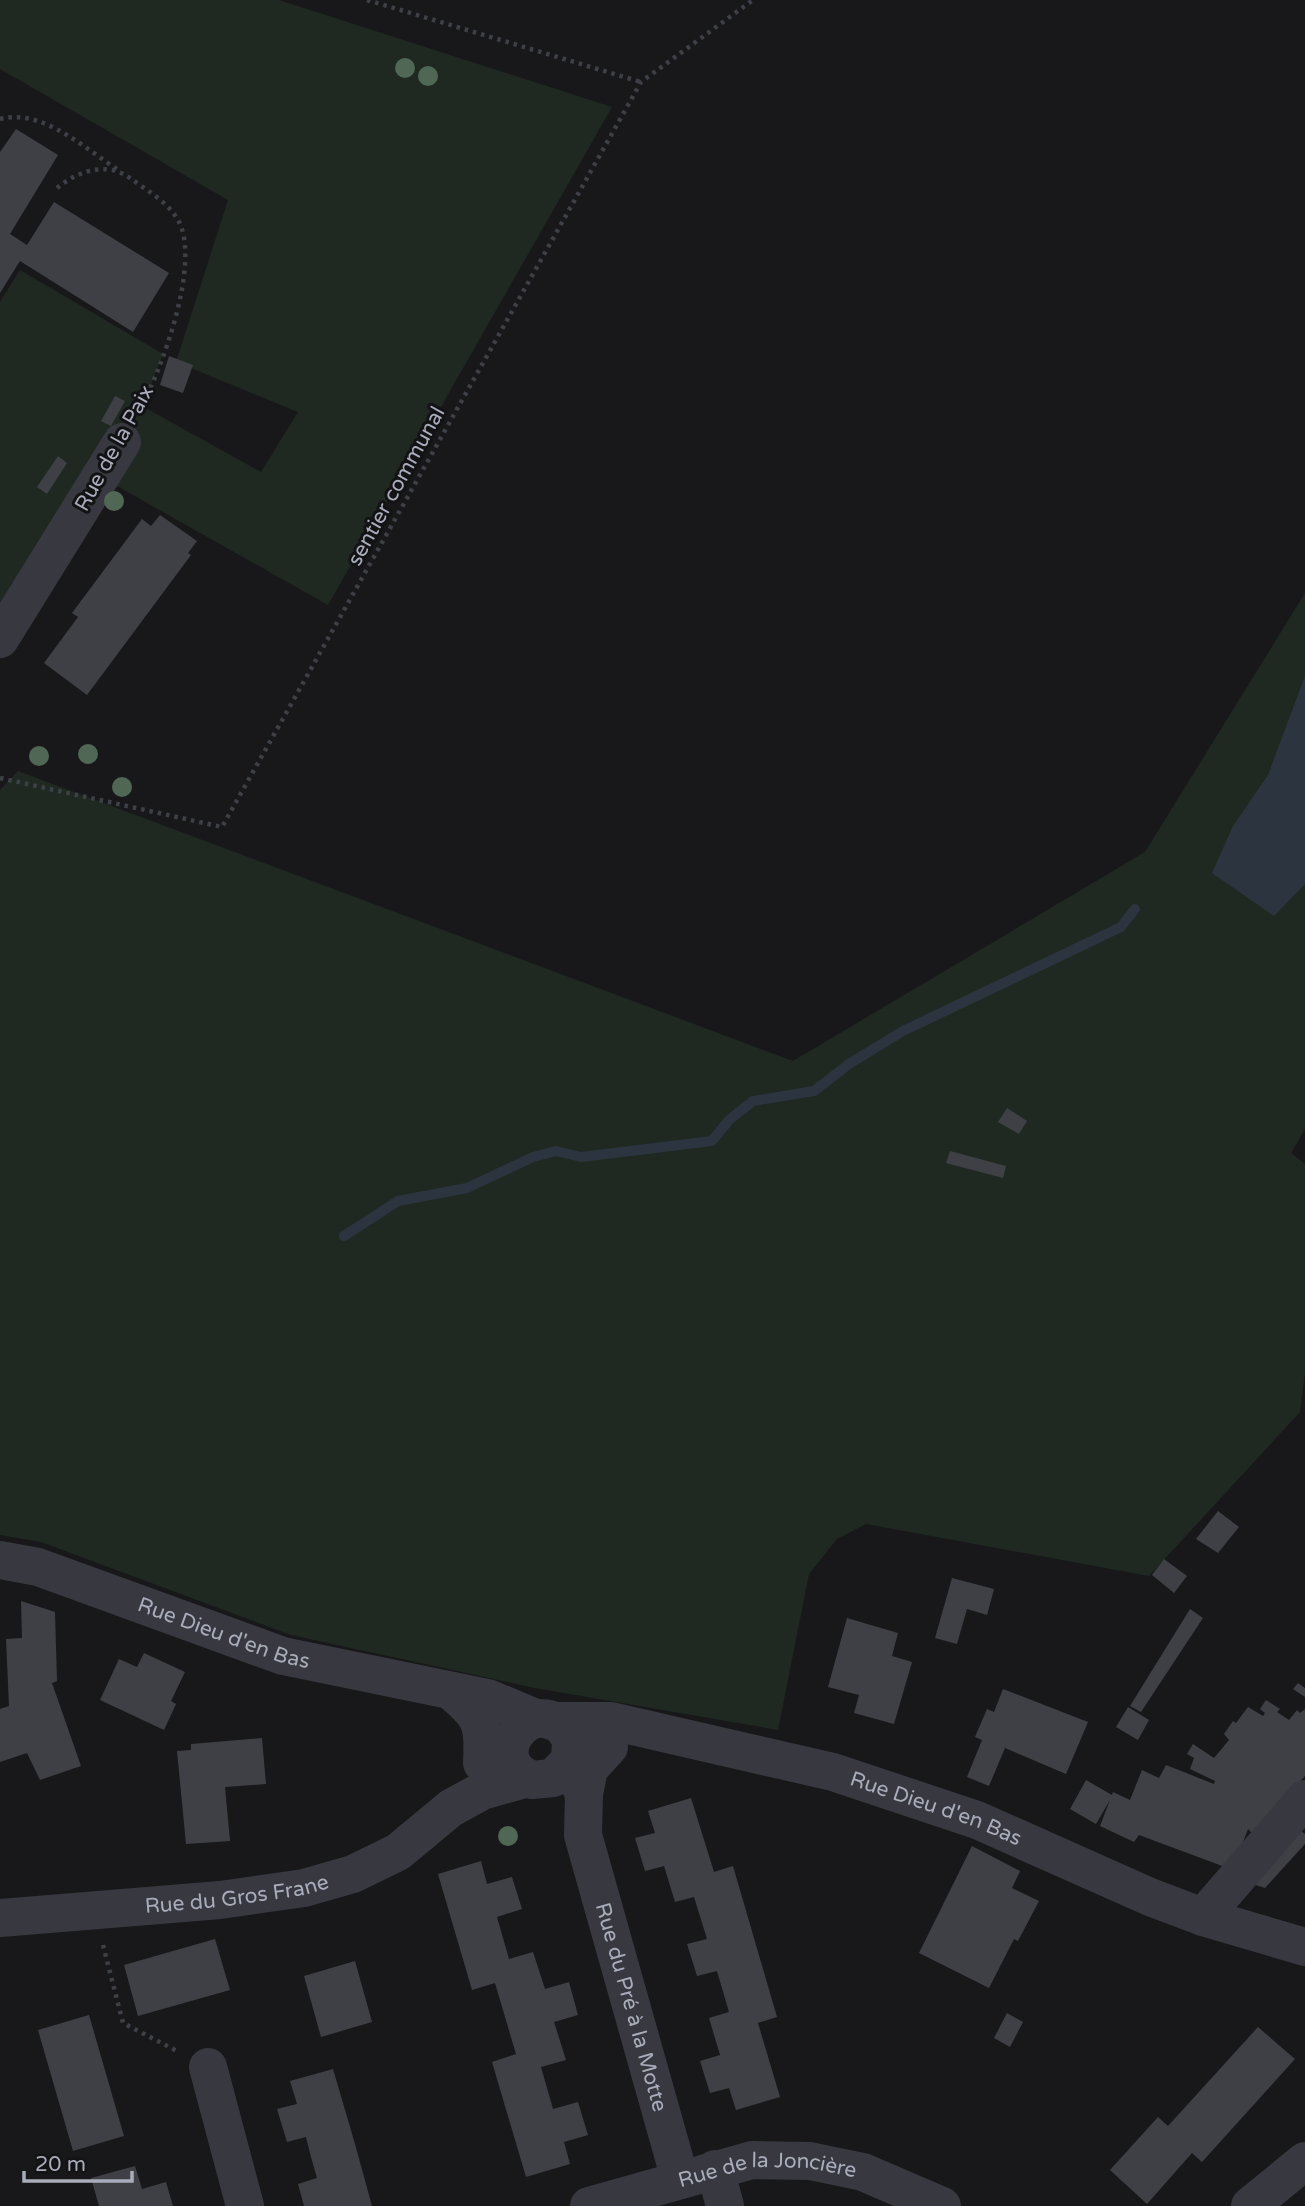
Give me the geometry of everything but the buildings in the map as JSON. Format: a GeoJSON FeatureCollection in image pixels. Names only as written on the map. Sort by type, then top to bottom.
{"type":"FeatureCollection","features":[{"type":"Feature","properties":{"kind":"street","name":"Rue de la Paix"},"geometry":{"type":"LineString","coordinates":[[0,639],[122,442]]}},
{"type":"Feature","properties":{"kind":"street","name":"Rue Dieu d'en Bas"},"geometry":{"type":"LineString","coordinates":[[0,1560],[38,1567],[283,1656],[452,1692]]}},
{"type":"Feature","properties":{"kind":"street"},"geometry":{"type":"LineString","coordinates":[[452,1692],[477,1713],[483,1732],[520,1736],[568,1734],[575,1769]]}},
{"type":"Feature","properties":{"kind":"street"},"geometry":{"type":"LineString","coordinates":[[452,1692],[488,1698],[520,1736]]}},
{"type":"Feature","properties":{"kind":"street","name":"Rue Dieu d'en Bas"},"geometry":{"type":"LineString","coordinates":[[520,1736],[611,1721],[833,1772],[931,1802],[1203,1917],[1305,1947]]}},
{"type":"Feature","properties":{"kind":"street","name":"Rue Dieu d'en Bas"},"geometry":{"type":"LineString","coordinates":[[575,1769],[590,1755],[657,1733]]}},
{"type":"Feature","properties":{"kind":"street","name":"Rue du Pré à la Motte"},"geometry":{"type":"LineString","coordinates":[[520,1736],[511,1759],[583,1835]]}},
{"type":"Feature","properties":{"kind":"street","name":"Rue du Gros Frane"},"geometry":{"type":"LineString","coordinates":[[0,1918],[220,1900],[304,1888],[353,1874],[398,1852],[452,1808],[520,1736]]}},
{"type":"Feature","properties":{"kind":"street","name":"Rue du Pré à la Motte"},"geometry":{"type":"LineString","coordinates":[[575,1769],[583,1835],[698,2174],[725,2206]]}},
{"type":"Feature","properties":{"kind":"street","name":"Rue du Gros Frane"},"geometry":{"type":"LineString","coordinates":[[452,1808],[482,1790],[553,1778],[575,1769]]}},
{"type":"Feature","properties":{"kind":"street"},"geometry":{"type":"LineString","coordinates":[[1203,1917],[1305,1799]]}},
{"type":"Feature","properties":{"kind":"street"},"geometry":{"type":"LineString","coordinates":[[208,2067],[245,2206]]}},
{"type":"Feature","properties":{"kind":"street","name":"Rue de la Joncière"},"geometry":{"type":"LineString","coordinates":[[589,2206],[752,2160],[810,2161],[863,2172],[942,2206]]}},
{"type":"Feature","properties":{"kind":"street"},"geometry":{"type":"LineString","coordinates":[[1250,2206],[1305,2161]]}},
{"type":"Feature","properties":{"kind":"path"},"geometry":{"type":"LineString","coordinates":[[367,0],[641,82]]}},
{"type":"Feature","properties":{"kind":"path","name":"sentier communal"},"geometry":{"type":"LineString","coordinates":[[0,778],[222,827],[641,82],[753,0]]}},
{"type":"Feature","properties":{"kind":"path","name":"Rue de la Paix"},"geometry":{"type":"LineString","coordinates":[[0,119],[29,118],[47,125],[117,169],[162,202],[178,220],[185,239],[185,267],[176,312],[142,406],[122,442]]}},
{"type":"Feature","properties":{"kind":"path"},"geometry":{"type":"LineString","coordinates":[[57,188],[72,176],[96,169],[117,169]]}},
{"type":"Feature","properties":{"kind":"path"},"geometry":{"type":"LineString","coordinates":[[95,1910],[123,2024],[208,2067]]}},
{"type":"Feature","properties":{"kind":"shaded area"},"geometry":{"type":"Polygon","coordinates":[[[0,0],[279,0],[612,107],[328,605],[101,477],[0,639],[0,302],[20,270],[163,354],[142,406],[261,472],[298,412],[176,362],[228,200],[0,69],[0,0]]]}},
{"type":"Feature","properties":{"kind":"shaded area"},"geometry":{"type":"Polygon","coordinates":[[[1305,593],[1305,1129],[1291,1153],[1305,1164],[1305,1373],[1300,1412],[1149,1576],[866,1524],[837,1539],[809,1574],[778,1730],[535,1688],[291,1635],[41,1542],[0,1535],[0,790],[18,771],[793,1061],[1145,852],[1305,593]]]}},
{"type":"Feature","properties":{"kind":"shaded area"},"geometry":{"type":"Polygon","coordinates":[[[1305,676],[1305,884],[1274,916],[1212,873],[1233,826],[1268,775],[1305,676]]]}},
{"type":"Feature","properties":{"kind":"waterway"},"geometry":{"type":"LineString","coordinates":[[344,1236],[398,1201],[467,1188],[533,1157],[556,1151],[581,1157],[712,1141],[729,1120],[753,1101],[814,1091],[849,1064],[903,1031],[1121,927],[1135,909]]}}]}
